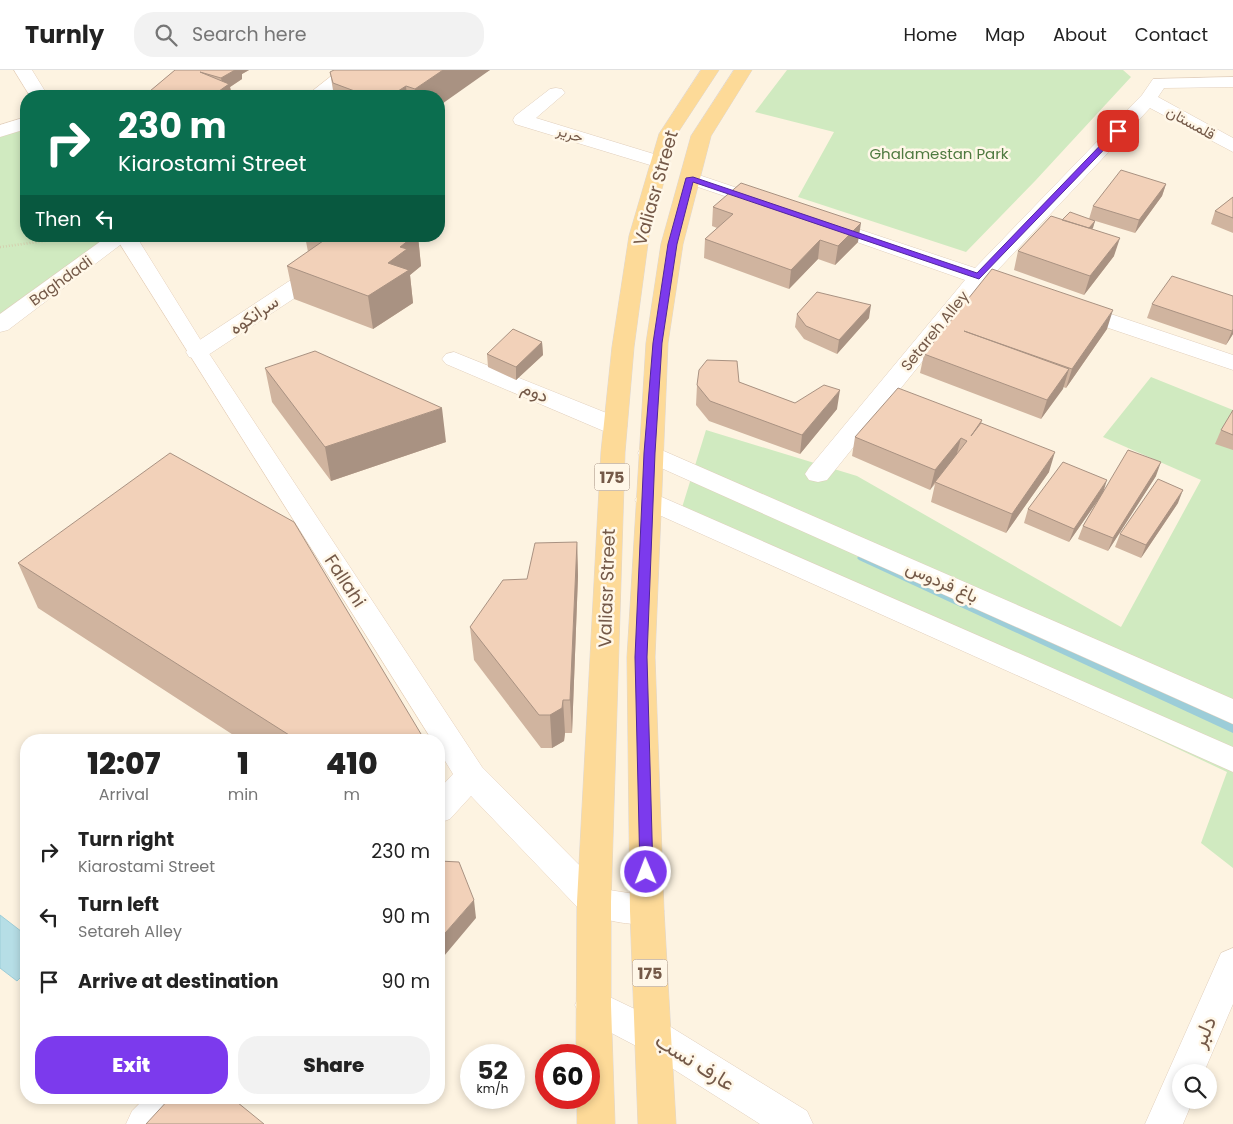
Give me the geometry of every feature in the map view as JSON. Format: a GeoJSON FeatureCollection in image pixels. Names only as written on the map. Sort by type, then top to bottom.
{"type":"FeatureCollection","features":[{"type":"Feature","properties":{"kind":"main road","name":"Valiasr Street"},"geometry":{"type":"LineString","coordinates":[[596,1124],[593,1005],[594,902],[615,426],[623,346],[639,236],[668,134],[710,70]]}},
{"type":"Feature","properties":{"kind":"main road","name":"Valiasr Street"},"geometry":{"type":"LineString","coordinates":[[658,1124],[647,911],[641,657],[650,453],[658,343],[672,244],[701,136],[743,70]]}},
{"type":"Feature","properties":{"kind":"street"},"geometry":{"type":"LineString","coordinates":[[23,70],[35,90]]}},
{"type":"Feature","properties":{"kind":"street"},"geometry":{"type":"LineString","coordinates":[[323,90],[351,70]]}},
{"type":"Feature","properties":{"kind":"street","name":"قلمستان"},"geometry":{"type":"LineString","coordinates":[[1143,70],[1154,91],[1233,146]]}},
{"type":"Feature","properties":{"kind":"street"},"geometry":{"type":"LineString","coordinates":[[1154,91],[1233,82]]}},
{"type":"Feature","properties":{"kind":"street","name":"Setareh Alley"},"geometry":{"type":"LineString","coordinates":[[818,474],[979,277],[1154,91]]}},
{"type":"Feature","properties":{"kind":"street","name":"حریر"},"geometry":{"type":"LineString","coordinates":[[556,94],[522,120],[660,162]]}},
{"type":"Feature","properties":{"kind":"street"},"geometry":{"type":"LineString","coordinates":[[0,131],[20,125]]}},
{"type":"Feature","properties":{"kind":"street"},"geometry":{"type":"LineString","coordinates":[[690,178],[1233,364]]}},
{"type":"Feature","properties":{"kind":"street","name":"Baghdadi"},"geometry":{"type":"LineString","coordinates":[[0,325],[116,242]]}},
{"type":"Feature","properties":{"kind":"street","name":"Fallahi"},"geometry":{"type":"LineString","coordinates":[[128,242],[443,734]]}},
{"type":"Feature","properties":{"kind":"street","name":"سرانکوه"},"geometry":{"type":"LineString","coordinates":[[197,352],[311,277]]}},
{"type":"Feature","properties":{"kind":"street","name":"دوم"},"geometry":{"type":"LineString","coordinates":[[454,359],[615,426]]}},
{"type":"Feature","properties":{"kind":"street","name":"باغ فردوس"},"geometry":{"type":"LineString","coordinates":[[650,453],[1233,712]]}},
{"type":"Feature","properties":{"kind":"street"},"geometry":{"type":"LineString","coordinates":[[648,500],[1233,760]]}},
{"type":"Feature","properties":{"kind":"street","name":"Fallahi"},"geometry":{"type":"LineString","coordinates":[[445,737],[470,776],[594,902]]}},
{"type":"Feature","properties":{"kind":"street"},"geometry":{"type":"LineString","coordinates":[[445,803],[470,776]]}},
{"type":"Feature","properties":{"kind":"street"},"geometry":{"type":"LineString","coordinates":[[594,902],[647,911]]}},
{"type":"Feature","properties":{"kind":"street","name":"دلبر"},"geometry":{"type":"LineString","coordinates":[[1189,1064],[1233,964]]}},
{"type":"Feature","properties":{"kind":"street","name":"عارف نسب"},"geometry":{"type":"LineString","coordinates":[[593,1005],[653,1036],[794,1124]]}},
{"type":"Feature","properties":{"kind":"street"},"geometry":{"type":"LineString","coordinates":[[145,1124],[164,1104]]}},
{"type":"Feature","properties":{"kind":"street"},"geometry":{"type":"LineString","coordinates":[[1164,1124],[1172,1105]]}},
{"type":"Feature","properties":{"kind":"path"},"geometry":{"type":"LineString","coordinates":[[0,247],[37,242]]}},
{"type":"Feature","properties":{"kind":"green space","name":"Ghalamestan Park"},"geometry":{"type":"Polygon","coordinates":[[[787,70],[1123,70],[1131,77],[966,252],[798,197],[834,132],[755,112],[787,70]]]}},
{"type":"Feature","properties":{"kind":"green space"},"geometry":{"type":"Polygon","coordinates":[[[20,129],[20,242],[107,242],[0,322],[0,135],[20,129]]]}},
{"type":"Feature","properties":{"kind":"green space"},"geometry":{"type":"Polygon","coordinates":[[[1151,377],[1233,410],[1233,868],[1201,843],[1227,772],[680,514],[706,430],[857,476],[1121,627],[1201,480],[1103,437],[1151,377]]]}},
{"type":"Feature","properties":{"kind":"water"},"geometry":{"type":"Polygon","coordinates":[[[0,915],[20,930],[20,978],[17,981],[0,968],[0,915]]]}},
{"type":"Feature","properties":{"kind":"building"},"geometry":{"type":"Polygon","coordinates":[[[175,70],[235,70],[221,78],[200,72],[229,84],[220,90],[151,90],[175,70]]]}},
{"type":"Feature","properties":{"kind":"building"},"geometry":{"type":"Polygon","coordinates":[[[334,70],[443,70],[415,89],[406,86],[400,90],[352,90],[333,83],[330,72],[334,70]]]}},
{"type":"Feature","properties":{"kind":"building"},"geometry":{"type":"Polygon","coordinates":[[[1121,170],[1166,184],[1139,220],[1093,206],[1121,170]]]}},
{"type":"Feature","properties":{"kind":"building"},"geometry":{"type":"Polygon","coordinates":[[[741,183],[861,223],[838,246],[820,240],[791,270],[705,239],[733,214],[713,207],[741,183]]]}},
{"type":"Feature","properties":{"kind":"building"},"geometry":{"type":"Polygon","coordinates":[[[1233,197],[1233,218],[1215,211],[1233,197]]]}},
{"type":"Feature","properties":{"kind":"building"},"geometry":{"type":"Polygon","coordinates":[[[1070,212],[1095,221],[1089,228],[1062,220],[1070,212]]]}},
{"type":"Feature","properties":{"kind":"building"},"geometry":{"type":"Polygon","coordinates":[[[1051,216],[1120,238],[1090,276],[1018,251],[1051,216]]]}},
{"type":"Feature","properties":{"kind":"building"},"geometry":{"type":"Polygon","coordinates":[[[322,242],[406,242],[400,247],[407,249],[388,263],[409,270],[368,296],[287,266],[322,242]]]}},
{"type":"Feature","properties":{"kind":"building"},"geometry":{"type":"Polygon","coordinates":[[[992,269],[1113,310],[1072,369],[964,331],[1069,369],[1047,400],[924,354],[992,269]]]}},
{"type":"Feature","properties":{"kind":"building"},"geometry":{"type":"Polygon","coordinates":[[[1172,276],[1233,296],[1232,331],[1152,304],[1172,276]]]}},
{"type":"Feature","properties":{"kind":"building"},"geometry":{"type":"Polygon","coordinates":[[[817,292],[871,305],[839,340],[806,326],[797,314],[817,292]]]}},
{"type":"Feature","properties":{"kind":"building"},"geometry":{"type":"Polygon","coordinates":[[[513,329],[542,342],[516,367],[487,354],[513,329]]]}},
{"type":"Feature","properties":{"kind":"building"},"geometry":{"type":"Polygon","coordinates":[[[315,351],[442,408],[325,447],[265,368],[315,351]]]}},
{"type":"Feature","properties":{"kind":"building"},"geometry":{"type":"Polygon","coordinates":[[[707,360],[737,361],[739,382],[795,403],[824,385],[840,390],[802,435],[710,401],[697,385],[699,370],[707,360]]]}},
{"type":"Feature","properties":{"kind":"building"},"geometry":{"type":"Polygon","coordinates":[[[898,388],[982,420],[971,436],[981,423],[1055,452],[1012,514],[935,482],[967,441],[961,438],[935,470],[855,437],[898,388]]]}},
{"type":"Feature","properties":{"kind":"building"},"geometry":{"type":"Polygon","coordinates":[[[1233,410],[1233,435],[1221,430],[1233,410]]]}},
{"type":"Feature","properties":{"kind":"building"},"geometry":{"type":"Polygon","coordinates":[[[1128,450],[1161,462],[1113,538],[1083,526],[1128,450]]]}},
{"type":"Feature","properties":{"kind":"building"},"geometry":{"type":"Polygon","coordinates":[[[170,453],[294,522],[421,734],[288,734],[18,563],[170,453]]]}},
{"type":"Feature","properties":{"kind":"building"},"geometry":{"type":"Polygon","coordinates":[[[1063,462],[1107,480],[1074,529],[1028,509],[1063,462]]]}},
{"type":"Feature","properties":{"kind":"building"},"geometry":{"type":"Polygon","coordinates":[[[1158,479],[1183,490],[1146,545],[1120,534],[1158,479]]]}},
{"type":"Feature","properties":{"kind":"building"},"geometry":{"type":"Polygon","coordinates":[[[577,542],[570,700],[563,700],[562,708],[550,715],[539,715],[470,627],[503,580],[527,579],[535,543],[577,542]]]}},
{"type":"Feature","properties":{"kind":"building"},"geometry":{"type":"Polygon","coordinates":[[[445,861],[459,862],[474,900],[445,933],[445,861]]]}},
{"type":"Feature","properties":{"kind":"building"},"geometry":{"type":"Polygon","coordinates":[[[164,1104],[239,1104],[264,1124],[146,1124],[164,1104]]]}},
{"type":"Feature","properties":{"kind":"waterway"},"geometry":{"type":"LineString","coordinates":[[862,558],[1233,729]]}},
{"type":"Feature","properties":{"kind":"route"},"geometry":{"type":"LineString","coordinates":[[646,872],[641,657],[650,453],[658,343],[672,244],[690,178],[979,277],[1118,131]]}}]}
